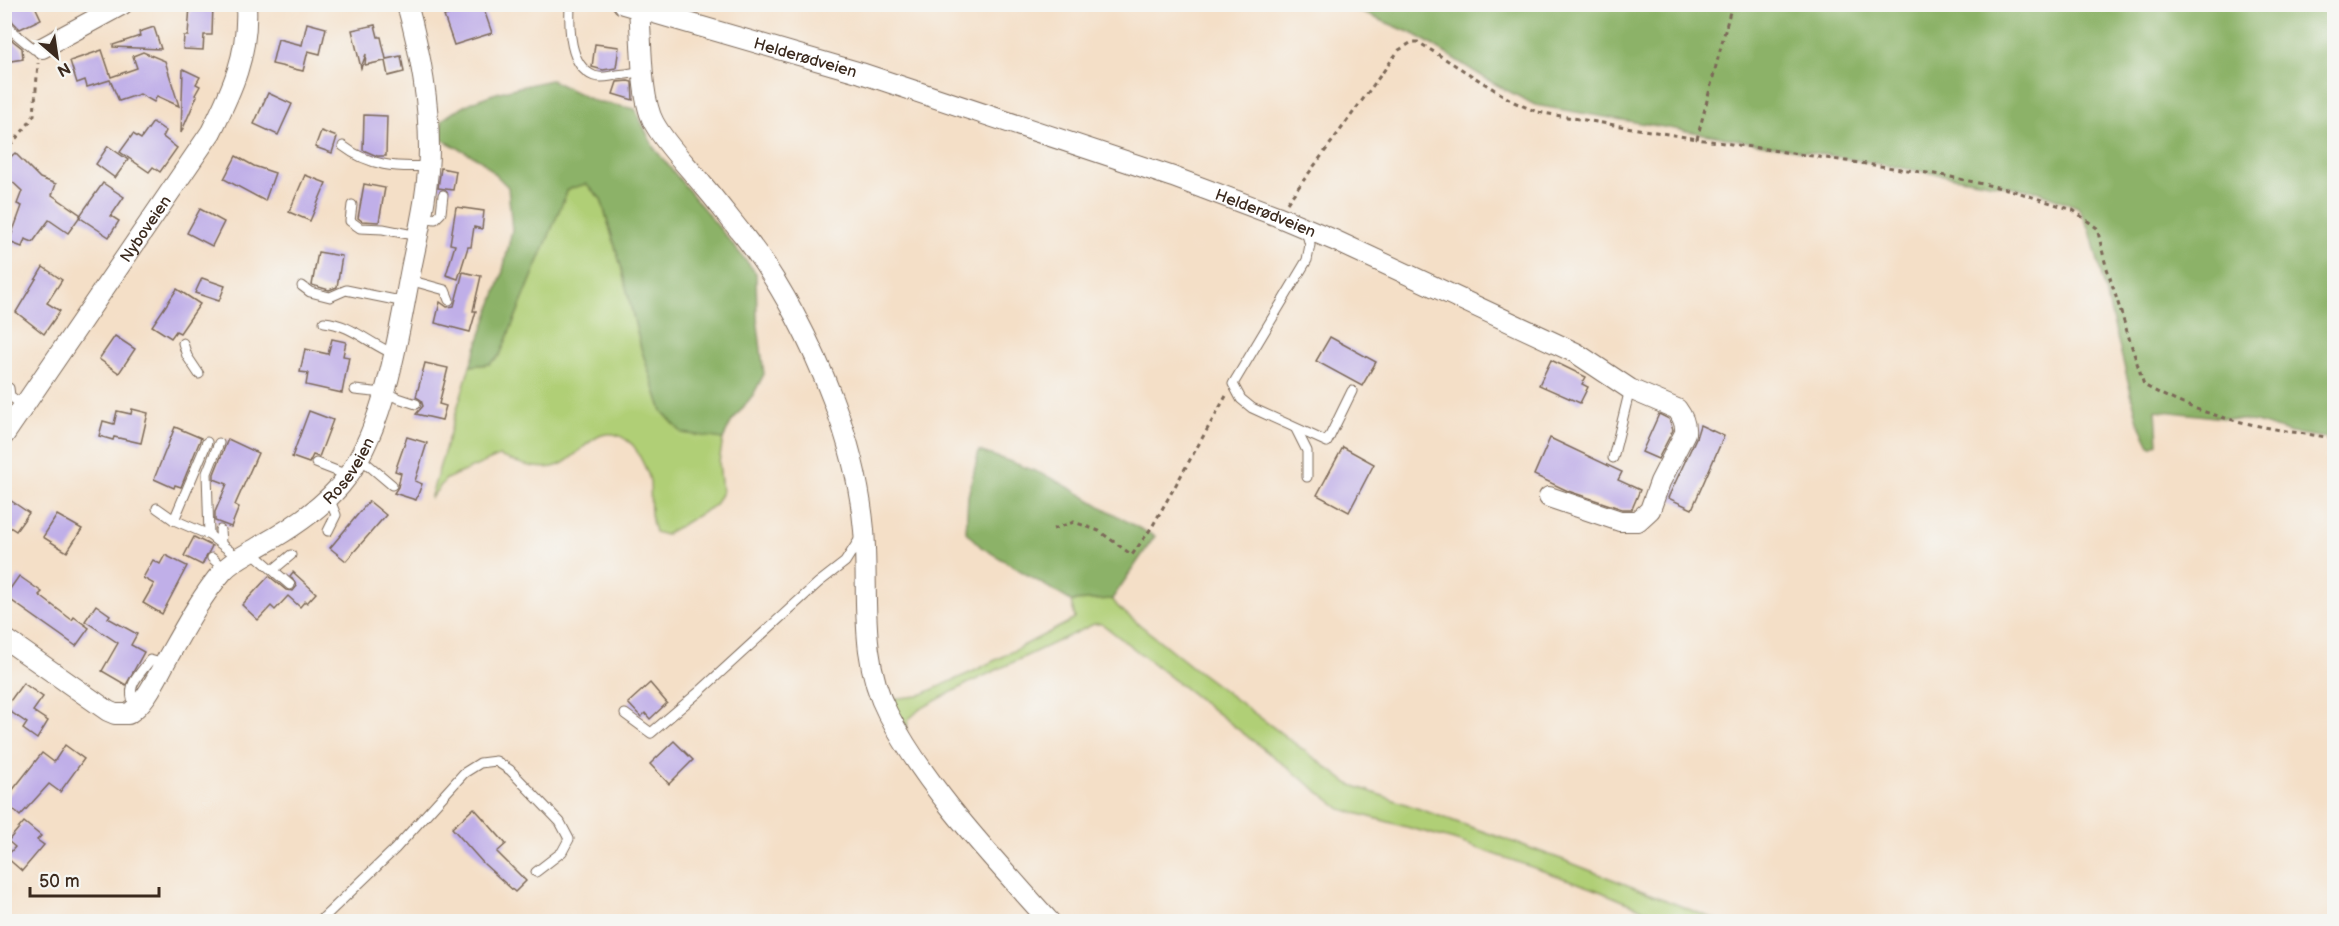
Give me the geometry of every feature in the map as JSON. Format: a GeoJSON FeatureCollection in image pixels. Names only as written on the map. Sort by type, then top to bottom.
{"type":"FeatureCollection","features":[{"type":"Feature","properties":{"kind":"street"},"geometry":{"type":"LineString","coordinates":[[42,48],[123,4]]}},
{"type":"Feature","properties":{"kind":"street","name":"Nyboveien"},"geometry":{"type":"LineString","coordinates":[[4,435],[211,132],[235,84],[246,33],[246,4]]}},
{"type":"Feature","properties":{"kind":"street","name":"Roseveien"},"geometry":{"type":"LineString","coordinates":[[4,638],[108,711],[123,715],[135,708],[164,664],[191,616],[232,559],[286,531],[329,498],[359,457],[375,423],[394,354],[420,227],[429,166],[425,95],[419,53],[407,4]]}},
{"type":"Feature","properties":{"kind":"street"},"geometry":{"type":"LineString","coordinates":[[631,7],[644,69],[648,105],[653,121],[673,151],[747,240],[782,293],[832,398],[846,438],[859,492],[864,533],[866,626],[875,681],[887,712],[952,810],[1050,921]]}},
{"type":"Feature","properties":{"kind":"street","name":"Helderødveien"},"geometry":{"type":"LineString","coordinates":[[631,7],[661,10],[861,73],[1162,174],[1277,216],[1576,353],[1630,389],[1677,409],[1686,426],[1685,433],[1660,482],[1650,510],[1638,521],[1620,521],[1549,497]]}},
{"type":"Feature","properties":{"kind":"lane"},"geometry":{"type":"LineString","coordinates":[[570,4],[573,46],[577,61],[584,69],[595,77],[605,78],[617,75],[629,76],[644,69]]}},
{"type":"Feature","properties":{"kind":"lane"},"geometry":{"type":"LineString","coordinates":[[4,22],[34,49],[42,48]]}},
{"type":"Feature","properties":{"kind":"lane"},"geometry":{"type":"LineString","coordinates":[[343,146],[357,157],[380,164],[402,167],[429,166]]}},
{"type":"Feature","properties":{"kind":"lane"},"geometry":{"type":"LineString","coordinates":[[352,205],[350,220],[360,228],[420,227],[441,213],[443,195]]}},
{"type":"Feature","properties":{"kind":"lane"},"geometry":{"type":"LineString","coordinates":[[1306,228],[1310,245],[1307,260],[1233,384],[1241,399],[1252,408],[1327,442],[1352,391]]}},
{"type":"Feature","properties":{"kind":"lane"},"geometry":{"type":"LineString","coordinates":[[409,280],[445,290],[449,300]]}},
{"type":"Feature","properties":{"kind":"lane"},"geometry":{"type":"LineString","coordinates":[[302,286],[310,292],[330,297],[346,290],[405,302]]}},
{"type":"Feature","properties":{"kind":"lane"},"geometry":{"type":"LineString","coordinates":[[324,322],[352,330],[373,345],[394,354]]}},
{"type":"Feature","properties":{"kind":"lane"},"geometry":{"type":"LineString","coordinates":[[183,343],[187,356],[199,374]]}},
{"type":"Feature","properties":{"kind":"lane"},"geometry":{"type":"LineString","coordinates":[[9,388],[10,396],[24,406]]}},
{"type":"Feature","properties":{"kind":"lane"},"geometry":{"type":"LineString","coordinates":[[1612,458],[1630,389]]}},
{"type":"Feature","properties":{"kind":"lane"},"geometry":{"type":"LineString","coordinates":[[355,390],[383,393],[416,404]]}},
{"type":"Feature","properties":{"kind":"lane"},"geometry":{"type":"LineString","coordinates":[[1296,429],[1307,451],[1307,477]]}},
{"type":"Feature","properties":{"kind":"lane"},"geometry":{"type":"LineString","coordinates":[[174,520],[207,442]]}},
{"type":"Feature","properties":{"kind":"lane"},"geometry":{"type":"LineString","coordinates":[[209,535],[207,472],[219,443]]}},
{"type":"Feature","properties":{"kind":"lane"},"geometry":{"type":"LineString","coordinates":[[359,457],[392,485]]}},
{"type":"Feature","properties":{"kind":"lane"},"geometry":{"type":"LineString","coordinates":[[316,463],[347,475]]}},
{"type":"Feature","properties":{"kind":"lane"},"geometry":{"type":"LineString","coordinates":[[328,531],[336,515],[329,498]]}},
{"type":"Feature","properties":{"kind":"lane"},"geometry":{"type":"LineString","coordinates":[[157,508],[174,520],[209,535],[220,543],[232,559],[273,570],[290,585]]}},
{"type":"Feature","properties":{"kind":"lane"},"geometry":{"type":"LineString","coordinates":[[220,530],[220,543]]}},
{"type":"Feature","properties":{"kind":"lane"},"geometry":{"type":"LineString","coordinates":[[625,714],[651,733],[818,582],[845,562],[864,533]]}},
{"type":"Feature","properties":{"kind":"lane"},"geometry":{"type":"LineString","coordinates":[[273,570],[291,555]]}},
{"type":"Feature","properties":{"kind":"lane"},"geometry":{"type":"LineString","coordinates":[[319,921],[395,849],[464,773],[480,763],[496,761],[510,770],[560,822],[569,839],[562,852],[536,872]]}},
{"type":"Feature","properties":{"kind":"path"},"geometry":{"type":"LineString","coordinates":[[1697,139],[1732,4]]}},
{"type":"Feature","properties":{"kind":"path"},"geometry":{"type":"LineString","coordinates":[[1277,216],[1399,50],[1412,42],[1418,42],[1514,102],[1537,112],[1697,139],[1941,175],[2011,190],[2073,210],[2097,228],[2105,262],[2144,386],[2166,398],[2226,420],[2274,430],[2334,438]]}},
{"type":"Feature","properties":{"kind":"path"},"geometry":{"type":"LineString","coordinates":[[4,153],[34,115],[37,69],[42,48]]}},
{"type":"Feature","properties":{"kind":"path"},"geometry":{"type":"LineString","coordinates":[[1053,529],[1074,522],[1099,531],[1132,555],[1152,527],[1233,384]]}},
{"type":"Feature","properties":{"kind":"green space"},"geometry":{"type":"Polygon","coordinates":[[[1344,5],[2334,5],[2334,439],[2291,433],[2256,422],[2156,410],[2158,443],[2151,447],[2138,421],[2090,230],[2078,207],[2036,191],[1535,105],[1493,83],[1416,35],[1344,5]]]}},
{"type":"Feature","properties":{"kind":"green space"},"geometry":{"type":"Polygon","coordinates":[[[551,80],[594,101],[635,109],[654,148],[756,273],[757,317],[764,374],[753,395],[732,421],[723,439],[682,433],[662,411],[641,348],[621,266],[601,199],[586,184],[568,189],[500,355],[489,364],[470,366],[502,275],[512,230],[508,187],[481,160],[441,139],[442,120],[454,111],[481,98],[551,80]]]}},
{"type":"Feature","properties":{"kind":"green space"},"geometry":{"type":"Polygon","coordinates":[[[586,184],[601,199],[621,266],[641,348],[662,411],[710,436],[723,439],[719,462],[722,492],[715,505],[665,535],[655,532],[653,526],[650,482],[642,460],[632,444],[614,434],[605,434],[596,438],[571,458],[553,467],[532,466],[499,456],[446,479],[430,499],[470,366],[489,364],[500,355],[568,189],[586,184]]]}},
{"type":"Feature","properties":{"kind":"green space"},"geometry":{"type":"Polygon","coordinates":[[[979,451],[1048,476],[1155,536],[1112,599],[1071,601],[981,547],[966,532],[968,496],[979,451]]]}},
{"type":"Feature","properties":{"kind":"green space"},"geometry":{"type":"Polygon","coordinates":[[[1112,599],[1119,608],[1190,665],[1349,784],[1561,859],[1719,921],[1671,921],[1592,888],[1454,840],[1341,809],[1102,624],[1094,624],[967,684],[920,709],[908,720],[907,729],[889,699],[918,696],[974,671],[1069,622],[1075,618],[1071,601],[1112,599]]]}},
{"type":"Feature","properties":{"kind":"building"},"geometry":{"type":"Polygon","coordinates":[[[9,4],[34,4],[41,19],[20,29],[13,22],[8,11],[11,9],[9,4]]]}},
{"type":"Feature","properties":{"kind":"building"},"geometry":{"type":"Polygon","coordinates":[[[190,4],[213,4],[212,35],[204,35],[203,50],[183,49],[184,36],[188,36],[190,4]]]}},
{"type":"Feature","properties":{"kind":"building"},"geometry":{"type":"Polygon","coordinates":[[[482,4],[492,33],[454,45],[444,16],[482,4]]]}},
{"type":"Feature","properties":{"kind":"building"},"geometry":{"type":"Polygon","coordinates":[[[307,23],[326,28],[320,54],[308,51],[303,71],[272,64],[278,39],[302,45],[307,23]]]}},
{"type":"Feature","properties":{"kind":"building"},"geometry":{"type":"Polygon","coordinates":[[[375,25],[378,37],[381,37],[386,59],[401,56],[404,72],[388,76],[385,61],[365,65],[366,54],[361,68],[352,30],[375,25]]]}},
{"type":"Feature","properties":{"kind":"building"},"geometry":{"type":"Polygon","coordinates":[[[154,27],[161,49],[113,47],[113,45],[140,36],[139,32],[154,27]]]}},
{"type":"Feature","properties":{"kind":"building"},"geometry":{"type":"Polygon","coordinates":[[[4,37],[8,37],[22,48],[23,59],[4,62],[4,37]]]}},
{"type":"Feature","properties":{"kind":"building"},"geometry":{"type":"Polygon","coordinates":[[[595,44],[619,47],[616,68],[603,70],[592,67],[595,44]]]}},
{"type":"Feature","properties":{"kind":"building"},"geometry":{"type":"Polygon","coordinates":[[[102,50],[111,77],[137,68],[133,56],[143,52],[165,61],[179,106],[157,96],[154,102],[140,94],[119,101],[110,80],[87,87],[85,80],[77,83],[70,61],[102,50]]]}},
{"type":"Feature","properties":{"kind":"building"},"geometry":{"type":"Polygon","coordinates":[[[183,69],[200,77],[196,84],[200,86],[181,133],[183,69]]]}},
{"type":"Feature","properties":{"kind":"building"},"geometry":{"type":"Polygon","coordinates":[[[617,82],[632,82],[633,100],[613,94],[617,82]]]}},
{"type":"Feature","properties":{"kind":"building"},"geometry":{"type":"Polygon","coordinates":[[[268,93],[292,104],[278,135],[254,124],[268,93]]]}},
{"type":"Feature","properties":{"kind":"building"},"geometry":{"type":"Polygon","coordinates":[[[364,115],[387,116],[386,156],[377,156],[363,150],[364,115]]]}},
{"type":"Feature","properties":{"kind":"building"},"geometry":{"type":"Polygon","coordinates":[[[153,122],[166,131],[163,137],[177,148],[160,172],[153,167],[149,172],[120,152],[133,134],[141,139],[153,122]]]}},
{"type":"Feature","properties":{"kind":"building"},"geometry":{"type":"Polygon","coordinates":[[[321,131],[337,137],[332,153],[315,147],[321,131]]]}},
{"type":"Feature","properties":{"kind":"building"},"geometry":{"type":"Polygon","coordinates":[[[108,146],[128,160],[115,178],[96,164],[108,146]]]}},
{"type":"Feature","properties":{"kind":"building"},"geometry":{"type":"Polygon","coordinates":[[[15,153],[40,178],[56,184],[52,195],[81,215],[68,233],[49,220],[33,242],[25,239],[22,247],[9,242],[22,206],[17,204],[22,191],[4,174],[4,163],[15,153]]]}},
{"type":"Feature","properties":{"kind":"building"},"geometry":{"type":"Polygon","coordinates":[[[236,156],[254,166],[275,173],[265,201],[224,179],[236,156]]]}},
{"type":"Feature","properties":{"kind":"building"},"geometry":{"type":"Polygon","coordinates":[[[441,168],[456,171],[453,190],[438,188],[441,168]]]}},
{"type":"Feature","properties":{"kind":"building"},"geometry":{"type":"Polygon","coordinates":[[[305,175],[326,183],[310,221],[289,212],[305,175]]]}},
{"type":"Feature","properties":{"kind":"building"},"geometry":{"type":"Polygon","coordinates":[[[103,183],[124,197],[111,216],[119,221],[109,237],[79,217],[103,183]]]}},
{"type":"Feature","properties":{"kind":"building"},"geometry":{"type":"Polygon","coordinates":[[[364,184],[385,188],[379,222],[362,221],[358,218],[364,184]]]}},
{"type":"Feature","properties":{"kind":"building"},"geometry":{"type":"Polygon","coordinates":[[[456,207],[484,211],[482,229],[474,227],[471,247],[468,247],[458,279],[446,275],[455,245],[450,244],[456,207]]]}},
{"type":"Feature","properties":{"kind":"building"},"geometry":{"type":"Polygon","coordinates":[[[200,209],[224,222],[212,246],[187,233],[200,209]]]}},
{"type":"Feature","properties":{"kind":"building"},"geometry":{"type":"Polygon","coordinates":[[[318,252],[342,256],[337,287],[329,290],[312,285],[318,252]]]}},
{"type":"Feature","properties":{"kind":"building"},"geometry":{"type":"Polygon","coordinates":[[[43,267],[62,280],[47,303],[60,311],[44,334],[16,312],[43,267]]]}},
{"type":"Feature","properties":{"kind":"building"},"geometry":{"type":"Polygon","coordinates":[[[463,272],[481,276],[473,311],[476,311],[470,332],[435,323],[440,302],[447,307],[454,306],[463,272]]]}},
{"type":"Feature","properties":{"kind":"building"},"geometry":{"type":"Polygon","coordinates":[[[202,278],[225,286],[219,301],[195,293],[202,278]]]}},
{"type":"Feature","properties":{"kind":"building"},"geometry":{"type":"Polygon","coordinates":[[[177,289],[200,304],[180,333],[176,331],[171,338],[152,326],[177,289]]]}},
{"type":"Feature","properties":{"kind":"building"},"geometry":{"type":"Polygon","coordinates":[[[115,336],[135,349],[119,373],[99,359],[115,336]]]}},
{"type":"Feature","properties":{"kind":"building"},"geometry":{"type":"Polygon","coordinates":[[[1330,337],[1376,362],[1362,386],[1316,361],[1330,337]]]}},
{"type":"Feature","properties":{"kind":"building"},"geometry":{"type":"Polygon","coordinates":[[[332,339],[346,342],[343,356],[349,357],[342,393],[306,385],[308,373],[300,372],[305,349],[328,354],[332,339]]]}},
{"type":"Feature","properties":{"kind":"building"},"geometry":{"type":"Polygon","coordinates":[[[1551,360],[1586,377],[1582,384],[1588,387],[1580,403],[1539,385],[1551,360]]]}},
{"type":"Feature","properties":{"kind":"building"},"geometry":{"type":"Polygon","coordinates":[[[425,363],[448,368],[439,404],[446,406],[442,420],[416,414],[423,406],[421,400],[416,397],[425,363]]]}},
{"type":"Feature","properties":{"kind":"building"},"geometry":{"type":"Polygon","coordinates":[[[132,409],[148,413],[141,443],[99,436],[103,421],[114,424],[117,411],[131,414],[132,409]]]}},
{"type":"Feature","properties":{"kind":"building"},"geometry":{"type":"Polygon","coordinates":[[[309,411],[333,420],[319,457],[313,455],[309,463],[292,457],[309,411]]]}},
{"type":"Feature","properties":{"kind":"building"},"geometry":{"type":"Polygon","coordinates":[[[1659,414],[1669,419],[1673,430],[1658,459],[1642,452],[1659,414]]]}},
{"type":"Feature","properties":{"kind":"building"},"geometry":{"type":"Polygon","coordinates":[[[1700,425],[1724,436],[1692,509],[1668,498],[1700,425]]]}},
{"type":"Feature","properties":{"kind":"building"},"geometry":{"type":"Polygon","coordinates":[[[175,427],[201,438],[181,487],[175,485],[174,488],[154,479],[175,427]]]}},
{"type":"Feature","properties":{"kind":"building"},"geometry":{"type":"Polygon","coordinates":[[[407,437],[427,443],[415,481],[422,484],[416,500],[394,493],[401,473],[395,471],[407,437]]]}},
{"type":"Feature","properties":{"kind":"building"},"geometry":{"type":"Polygon","coordinates":[[[1550,438],[1622,472],[1618,480],[1640,490],[1632,509],[1622,509],[1568,491],[1534,475],[1550,438]]]}},
{"type":"Feature","properties":{"kind":"building"},"geometry":{"type":"Polygon","coordinates":[[[228,439],[258,453],[235,505],[239,507],[231,527],[215,521],[215,512],[227,484],[214,479],[214,474],[228,439]]]}},
{"type":"Feature","properties":{"kind":"building"},"geometry":{"type":"Polygon","coordinates":[[[1343,447],[1374,464],[1349,512],[1317,495],[1343,447]]]}},
{"type":"Feature","properties":{"kind":"building"},"geometry":{"type":"Polygon","coordinates":[[[4,496],[29,513],[16,531],[4,523],[4,496]]]}},
{"type":"Feature","properties":{"kind":"building"},"geometry":{"type":"Polygon","coordinates":[[[369,501],[386,515],[346,561],[330,548],[369,501]]]}},
{"type":"Feature","properties":{"kind":"building"},"geometry":{"type":"Polygon","coordinates":[[[57,515],[82,529],[67,552],[43,537],[57,515]]]}},
{"type":"Feature","properties":{"kind":"building"},"geometry":{"type":"Polygon","coordinates":[[[194,537],[212,546],[202,565],[184,556],[194,537]]]}},
{"type":"Feature","properties":{"kind":"building"},"geometry":{"type":"Polygon","coordinates":[[[165,555],[187,566],[162,614],[143,603],[154,584],[143,578],[153,560],[160,564],[165,555]]]}},
{"type":"Feature","properties":{"kind":"building"},"geometry":{"type":"Polygon","coordinates":[[[293,572],[316,593],[307,603],[305,601],[300,607],[288,596],[275,610],[271,606],[258,620],[242,605],[269,576],[286,590],[293,591],[297,586],[290,576],[293,572]]]}},
{"type":"Feature","properties":{"kind":"building"},"geometry":{"type":"Polygon","coordinates":[[[19,576],[42,592],[39,595],[72,620],[74,617],[89,628],[76,646],[5,596],[19,576]]]}},
{"type":"Feature","properties":{"kind":"building"},"geometry":{"type":"Polygon","coordinates":[[[96,605],[110,615],[108,618],[137,634],[131,645],[144,652],[126,685],[102,671],[118,643],[85,621],[96,605]]]}},
{"type":"Feature","properties":{"kind":"building"},"geometry":{"type":"Polygon","coordinates":[[[23,683],[43,697],[33,711],[48,721],[37,739],[23,729],[27,723],[5,708],[23,683]]]}},
{"type":"Feature","properties":{"kind":"building"},"geometry":{"type":"Polygon","coordinates":[[[650,683],[667,703],[650,719],[645,713],[641,717],[628,703],[650,683]]]}},
{"type":"Feature","properties":{"kind":"building"},"geometry":{"type":"Polygon","coordinates":[[[674,741],[693,760],[669,784],[650,764],[674,741]]]}},
{"type":"Feature","properties":{"kind":"building"},"geometry":{"type":"Polygon","coordinates":[[[65,745],[84,759],[60,792],[49,784],[20,816],[4,801],[42,753],[54,762],[65,745]]]}},
{"type":"Feature","properties":{"kind":"building"},"geometry":{"type":"Polygon","coordinates":[[[474,808],[506,844],[497,852],[526,881],[515,892],[484,864],[452,828],[474,808]]]}},
{"type":"Feature","properties":{"kind":"building"},"geometry":{"type":"Polygon","coordinates":[[[24,822],[41,836],[37,840],[44,845],[22,871],[6,857],[15,847],[8,841],[24,822]]]}}]}
